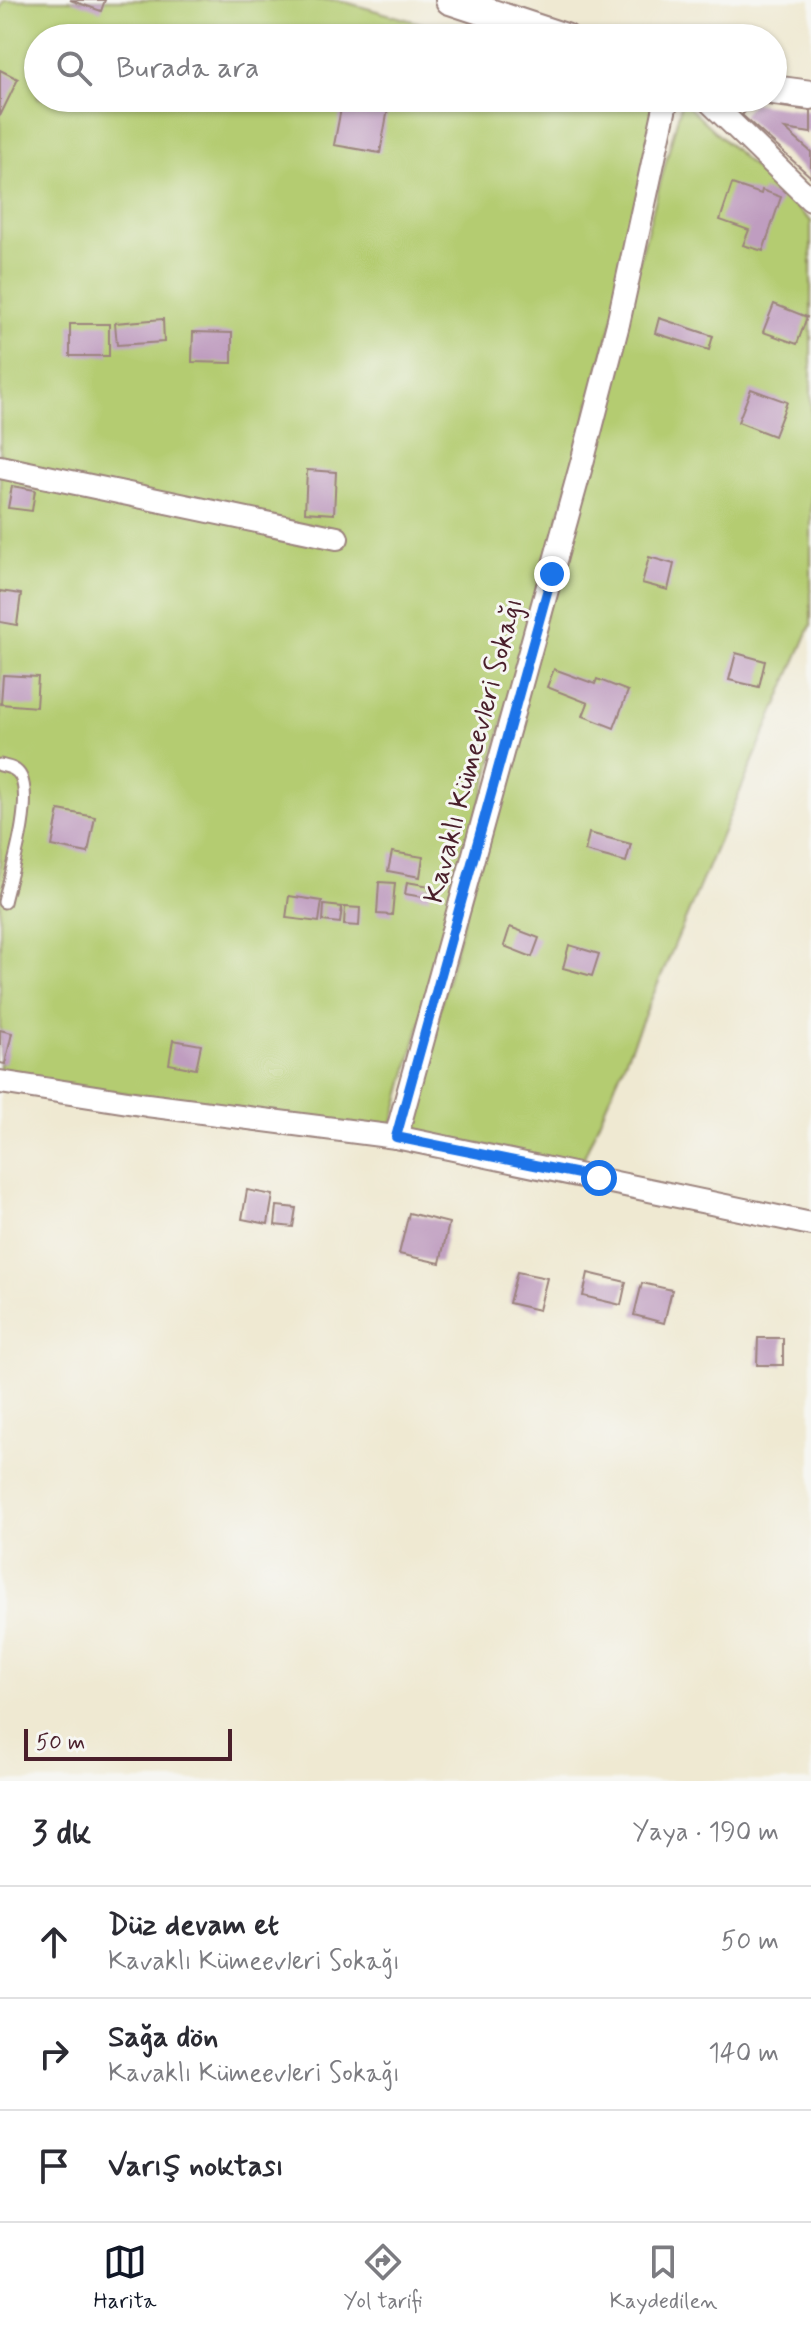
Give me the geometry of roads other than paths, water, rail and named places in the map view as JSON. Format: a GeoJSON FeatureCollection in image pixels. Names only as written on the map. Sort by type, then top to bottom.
{"type":"FeatureCollection","features":[{"type":"Feature","properties":{"kind":"street"},"geometry":{"type":"LineString","coordinates":[[450,0],[523,24]]}},
{"type":"Feature","properties":{"kind":"street"},"geometry":{"type":"LineString","coordinates":[[787,92],[811,95]]}},
{"type":"Feature","properties":{"kind":"street","name":"Kavaklı Kümeevleri Sokağı"},"geometry":{"type":"LineString","coordinates":[[396,1137],[587,444],[618,324],[664,112]]}},
{"type":"Feature","properties":{"kind":"street"},"geometry":{"type":"LineString","coordinates":[[720,112],[811,200]]}},
{"type":"Feature","properties":{"kind":"street"},"geometry":{"type":"LineString","coordinates":[[0,467],[337,538]]}},
{"type":"Feature","properties":{"kind":"street"},"geometry":{"type":"LineString","coordinates":[[0,1082],[147,1105],[396,1137],[811,1224]]}},
{"type":"Feature","properties":{"kind":"lane"},"geometry":{"type":"LineString","coordinates":[[0,765],[13,768],[21,776],[24,813],[4,902]]}}]}
